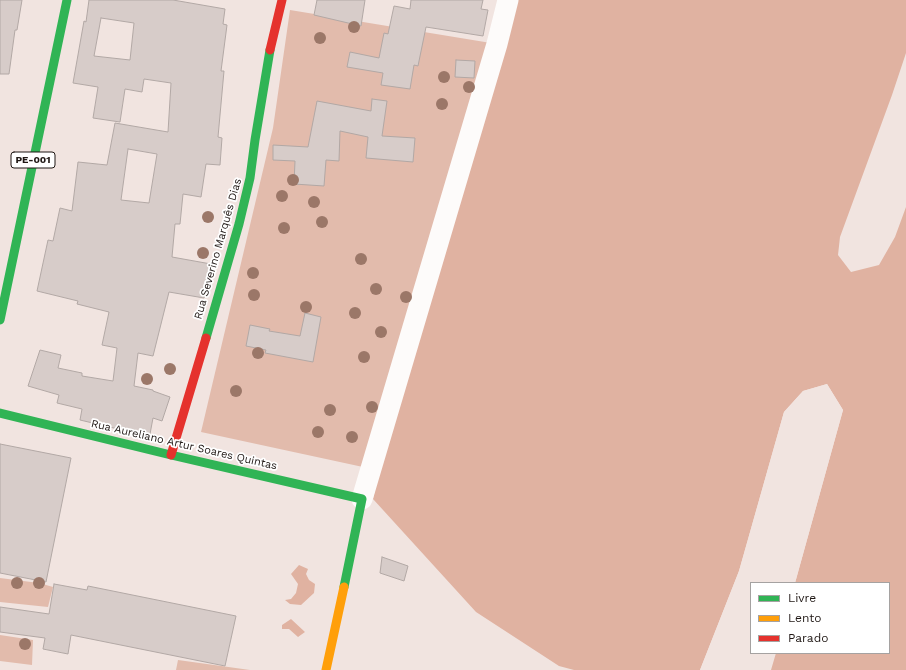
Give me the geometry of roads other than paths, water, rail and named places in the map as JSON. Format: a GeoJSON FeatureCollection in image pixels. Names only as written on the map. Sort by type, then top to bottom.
{"type":"FeatureCollection","features":[{"type":"Feature","properties":{"kind":"street","name":"PE-001"},"geometry":{"type":"LineString","coordinates":[[0,320],[67,0]]}},
{"type":"Feature","properties":{"kind":"street","name":"Rua Severino Marquês Dias"},"geometry":{"type":"LineString","coordinates":[[172,455],[240,224],[250,178],[270,55],[282,0]]}},
{"type":"Feature","properties":{"kind":"street"},"geometry":{"type":"LineString","coordinates":[[326,670],[362,499],[495,52],[508,0]]}},
{"type":"Feature","properties":{"kind":"street","name":"Rua Aureliano Artur Soares Quintas"},"geometry":{"type":"LineString","coordinates":[[0,413],[362,499]]}}]}
